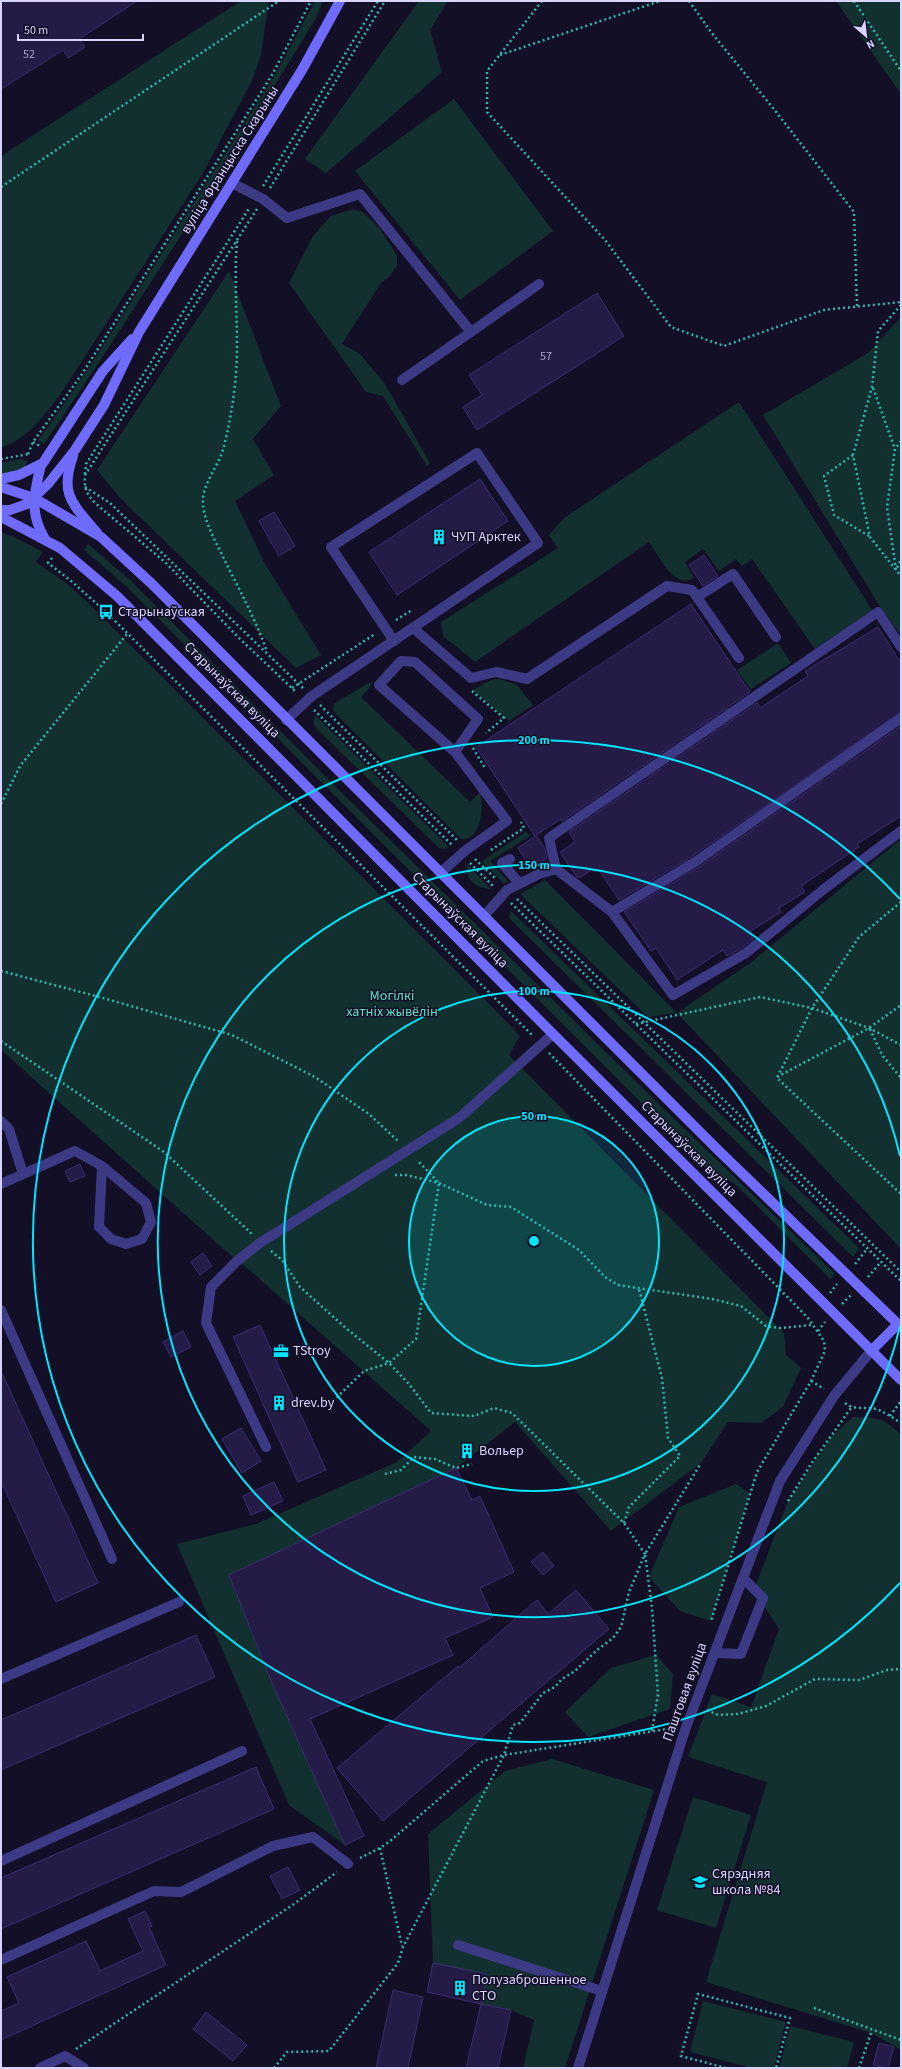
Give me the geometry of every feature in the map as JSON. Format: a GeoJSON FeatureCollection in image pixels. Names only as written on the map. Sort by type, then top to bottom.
{"type":"FeatureCollection","features":[{"type":"Feature","properties":{"kind":"main road","name":"вуліца Францыска Скарыны"},"geometry":{"type":"LineString","coordinates":[[34,498],[75,450],[104,405],[139,332],[302,70],[340,1]]}},
{"type":"Feature","properties":{"kind":"main road","name":"вуліца Францыска Скарыны"},"geometry":{"type":"LineString","coordinates":[[45,539],[34,518],[34,498],[41,465],[102,371],[139,332]]}},
{"type":"Feature","properties":{"kind":"main road"},"geometry":{"type":"LineString","coordinates":[[75,450],[67,477],[68,494],[101,537]]}},
{"type":"Feature","properties":{"kind":"main road"},"geometry":{"type":"LineString","coordinates":[[1,479],[19,475],[41,465]]}},
{"type":"Feature","properties":{"kind":"main road","name":"Старынаўская вуліца"},"geometry":{"type":"LineString","coordinates":[[1,486],[34,498],[101,537],[198,629],[286,720],[718,1150],[900,1324]]}},
{"type":"Feature","properties":{"kind":"main road"},"geometry":{"type":"LineString","coordinates":[[1,510],[10,510],[27,504],[34,498]]}},
{"type":"Feature","properties":{"kind":"main road","name":"Старынаўская вуліца"},"geometry":{"type":"LineString","coordinates":[[1,517],[45,539],[77,560],[150,628],[553,1034],[901,1380]]}},
{"type":"Feature","properties":{"kind":"main road"},"geometry":{"type":"LineString","coordinates":[[871,1351],[900,1324]]}},
{"type":"Feature","properties":{"kind":"street"},"geometry":{"type":"LineString","coordinates":[[232,183],[257,196],[287,218],[360,194],[471,332]]}},
{"type":"Feature","properties":{"kind":"street"},"geometry":{"type":"LineString","coordinates":[[402,380],[539,284]]}},
{"type":"Feature","properties":{"kind":"street"},"geometry":{"type":"LineString","coordinates":[[286,720],[312,696],[394,641],[538,543],[477,453],[331,547],[394,641]]}},
{"type":"Feature","properties":{"kind":"street"},"geometry":{"type":"LineString","coordinates":[[697,597],[733,574],[776,637]]}},
{"type":"Feature","properties":{"kind":"street"},"geometry":{"type":"LineString","coordinates":[[413,628],[471,678],[496,672],[527,680],[668,586],[692,590],[739,658]]}},
{"type":"Feature","properties":{"kind":"street"},"geometry":{"type":"LineString","coordinates":[[901,647],[878,612],[549,838],[556,869],[612,912],[673,995],[746,953],[824,889],[901,831]]}},
{"type":"Feature","properties":{"kind":"street"},"geometry":{"type":"LineString","coordinates":[[440,873],[466,850],[507,822],[455,752],[379,686],[401,661],[415,662],[478,718],[455,752]]}},
{"type":"Feature","properties":{"kind":"street"},"geometry":{"type":"LineString","coordinates":[[612,912],[695,862],[901,718]]}},
{"type":"Feature","properties":{"kind":"street"},"geometry":{"type":"LineString","coordinates":[[510,859],[502,863],[519,884]]}},
{"type":"Feature","properties":{"kind":"street"},"geometry":{"type":"LineString","coordinates":[[484,916],[507,890],[539,874],[556,869]]}},
{"type":"Feature","properties":{"kind":"street"},"geometry":{"type":"LineString","coordinates":[[266,1447],[206,1323],[211,1287],[237,1261],[260,1242],[459,1118],[553,1034]]}},
{"type":"Feature","properties":{"kind":"street"},"geometry":{"type":"LineString","coordinates":[[1,1121],[9,1129],[24,1174]]}},
{"type":"Feature","properties":{"kind":"street"},"geometry":{"type":"LineString","coordinates":[[1,1184],[75,1151],[102,1166],[146,1203],[151,1222],[142,1238],[126,1244],[111,1238],[99,1226],[102,1166]]}},
{"type":"Feature","properties":{"kind":"street"},"geometry":{"type":"LineString","coordinates":[[1,1310],[112,1559]]}},
{"type":"Feature","properties":{"kind":"street","name":"Паштовая вуліца"},"geometry":{"type":"LineString","coordinates":[[578,2068],[685,1730],[780,1481],[834,1396],[871,1351]]}},
{"type":"Feature","properties":{"kind":"street"},"geometry":{"type":"LineString","coordinates":[[715,1653],[741,1654],[763,1598],[743,1578]]}},
{"type":"Feature","properties":{"kind":"street"},"geometry":{"type":"LineString","coordinates":[[1,1679],[179,1602]]}},
{"type":"Feature","properties":{"kind":"street"},"geometry":{"type":"LineString","coordinates":[[1,1861],[242,1751]]}},
{"type":"Feature","properties":{"kind":"street"},"geometry":{"type":"LineString","coordinates":[[1,1960],[154,1891],[181,1892],[273,1846],[313,1837],[348,1864]]}},
{"type":"Feature","properties":{"kind":"street"},"geometry":{"type":"LineString","coordinates":[[458,1945],[602,1991]]}},
{"type":"Feature","properties":{"kind":"street"},"geometry":{"type":"LineString","coordinates":[[40,2068],[65,2056],[84,2068]]}},
{"type":"Feature","properties":{"kind":"path"},"geometry":{"type":"LineString","coordinates":[[1,187],[279,1]]}},
{"type":"Feature","properties":{"kind":"path"},"geometry":{"type":"LineString","coordinates":[[1,459],[28,454],[33,442],[82,374],[272,75],[311,1]]}},
{"type":"Feature","properties":{"kind":"path"},"geometry":{"type":"LineString","coordinates":[[85,475],[86,464],[257,196],[378,1]]}},
{"type":"Feature","properties":{"kind":"path"},"geometry":{"type":"LineString","coordinates":[[542,1],[487,71],[487,112],[605,240],[671,327],[724,346],[824,310],[901,302]]}},
{"type":"Feature","properties":{"kind":"path"},"geometry":{"type":"LineString","coordinates":[[499,55],[660,1]]}},
{"type":"Feature","properties":{"kind":"path"},"geometry":{"type":"LineString","coordinates":[[689,1],[711,32],[777,113],[854,212],[857,306]]}},
{"type":"Feature","properties":{"kind":"path"},"geometry":{"type":"LineString","coordinates":[[854,1],[901,71]]}},
{"type":"Feature","properties":{"kind":"path"},"geometry":{"type":"LineString","coordinates":[[237,238],[235,265],[237,348],[235,376],[224,446],[217,467],[204,488],[203,505],[219,547],[259,629],[268,654]]}},
{"type":"Feature","properties":{"kind":"path"},"geometry":{"type":"LineString","coordinates":[[870,537],[853,454],[872,387],[878,331],[901,306]]}},
{"type":"Feature","properties":{"kind":"path"},"geometry":{"type":"LineString","coordinates":[[872,387],[895,449],[887,507],[896,570]]}},
{"type":"Feature","properties":{"kind":"path"},"geometry":{"type":"LineString","coordinates":[[895,449],[901,441]]}},
{"type":"Feature","properties":{"kind":"path"},"geometry":{"type":"LineString","coordinates":[[853,454],[824,476],[834,515],[870,537],[901,576]]}},
{"type":"Feature","properties":{"kind":"path"},"geometry":{"type":"LineString","coordinates":[[896,570],[901,559]]}},
{"type":"Feature","properties":{"kind":"path"},"geometry":{"type":"LineString","coordinates":[[48,563],[100,606],[542,1045],[813,1324],[824,1341],[825,1351],[811,1381],[757,1472],[708,1628]]}},
{"type":"Feature","properties":{"kind":"path"},"geometry":{"type":"LineString","coordinates":[[1,804],[20,766],[127,634]]}},
{"type":"Feature","properties":{"kind":"path"},"geometry":{"type":"LineString","coordinates":[[777,1078],[812,1008],[859,937],[901,902]]}},
{"type":"Feature","properties":{"kind":"path"},"geometry":{"type":"LineString","coordinates":[[1,971],[96,996],[232,1035],[315,1077],[369,1114],[408,1150],[439,1183]]}},
{"type":"Feature","properties":{"kind":"path"},"geometry":{"type":"LineString","coordinates":[[636,1024],[760,997],[812,1008],[869,1028],[901,1045]]}},
{"type":"Feature","properties":{"kind":"path"},"geometry":{"type":"LineString","coordinates":[[777,1078],[869,1028],[901,1005]]}},
{"type":"Feature","properties":{"kind":"path"},"geometry":{"type":"LineString","coordinates":[[869,1028],[882,1055],[901,1078]]}},
{"type":"Feature","properties":{"kind":"path"},"geometry":{"type":"LineString","coordinates":[[1,1041],[164,1152],[260,1242],[282,1260],[300,1287],[347,1329],[389,1363],[409,1384],[431,1413],[474,1416],[494,1408],[512,1413],[624,1523],[645,1554],[652,1608],[658,1694],[652,1731]]}},
{"type":"Feature","properties":{"kind":"path"},"geometry":{"type":"LineString","coordinates":[[777,1078],[901,1194]]}},
{"type":"Feature","properties":{"kind":"path"},"geometry":{"type":"LineString","coordinates":[[391,1175],[406,1175],[439,1183],[487,1205],[511,1207],[579,1250],[605,1277],[618,1285],[712,1298],[740,1306],[766,1326],[780,1328],[813,1324]]}},
{"type":"Feature","properties":{"kind":"path"},"geometry":{"type":"LineString","coordinates":[[333,1401],[364,1371],[389,1363],[416,1339],[439,1183]]}},
{"type":"Feature","properties":{"kind":"path"},"geometry":{"type":"LineString","coordinates":[[624,1523],[629,1507],[680,1456],[668,1438],[662,1378],[639,1289]]}},
{"type":"Feature","properties":{"kind":"path"},"geometry":{"type":"LineString","coordinates":[[811,1381],[851,1408],[874,1408],[901,1423]]}},
{"type":"Feature","properties":{"kind":"path"},"geometry":{"type":"LineString","coordinates":[[890,1416],[901,1401]]}},
{"type":"Feature","properties":{"kind":"path"},"geometry":{"type":"LineString","coordinates":[[811,1464],[851,1408]]}},
{"type":"Feature","properties":{"kind":"path"},"geometry":{"type":"LineString","coordinates":[[385,1474],[402,1470],[414,1457],[435,1459],[456,1468],[472,1464]]}},
{"type":"Feature","properties":{"kind":"path"},"geometry":{"type":"LineString","coordinates":[[274,2068],[287,2052],[329,2050],[398,1963],[403,1947],[504,1755],[513,1725],[520,1724],[544,1693],[554,1687],[562,1679],[576,1671],[597,1650],[606,1644],[621,1627],[629,1592],[645,1554],[701,1463]]}},
{"type":"Feature","properties":{"kind":"path"},"geometry":{"type":"LineString","coordinates":[[706,1710],[718,1715],[738,1714],[766,1706],[815,1679],[859,1680],[887,1670],[901,1669]]}},
{"type":"Feature","properties":{"kind":"path"},"geometry":{"type":"LineString","coordinates":[[380,1848],[403,1947]]}},
{"type":"Feature","properties":{"kind":"path"},"geometry":{"type":"LineString","coordinates":[[726,2068],[681,2056],[698,1994],[790,2018],[776,2068]]}},
{"type":"Feature","properties":{"kind":"path"},"geometry":{"type":"LineString","coordinates":[[814,2008],[901,2040]]}},
{"type":"Feature","properties":{"kind":"path"},"geometry":{"type":"LineString","coordinates":[[859,2068],[872,2030]]}},
{"type":"Feature","properties":{"kind":"green space"},"geometry":{"type":"Polygon","coordinates":[[[241,1],[269,1],[261,55],[252,81],[203,173],[62,392],[36,425],[20,438],[1,448],[1,156],[241,1]]]}},
{"type":"Feature","properties":{"kind":"green space"},"geometry":{"type":"Polygon","coordinates":[[[315,1],[323,1],[316,18],[149,286],[44,444],[38,441],[92,363],[275,75],[315,1]]]}},
{"type":"Feature","properties":{"kind":"green space"},"geometry":{"type":"Polygon","coordinates":[[[419,1],[448,1],[430,30],[442,72],[326,173],[305,159],[419,1]]]}},
{"type":"Feature","properties":{"kind":"green space"},"geometry":{"type":"Polygon","coordinates":[[[836,1],[901,1],[901,94],[836,1]]]}},
{"type":"Feature","properties":{"kind":"green space"},"geometry":{"type":"Polygon","coordinates":[[[454,99],[553,231],[460,300],[355,171],[454,99]]]}},
{"type":"Feature","properties":{"kind":"green space"},"geometry":{"type":"Polygon","coordinates":[[[352,209],[363,212],[380,229],[397,255],[397,265],[390,276],[380,284],[342,344],[360,354],[385,384],[430,463],[427,466],[383,396],[366,392],[289,283],[313,236],[331,216],[352,209]]]}},
{"type":"Feature","properties":{"kind":"green space"},"geometry":{"type":"Polygon","coordinates":[[[229,271],[281,406],[253,439],[274,475],[235,501],[264,562],[321,655],[296,668],[120,498],[97,470],[229,271]]]}},
{"type":"Feature","properties":{"kind":"green space"},"geometry":{"type":"Polygon","coordinates":[[[901,317],[901,635],[879,605],[763,415],[868,353],[901,317]]]}},
{"type":"Feature","properties":{"kind":"green space"},"geometry":{"type":"Polygon","coordinates":[[[739,402],[872,610],[815,649],[752,559],[742,566],[736,559],[719,571],[703,549],[685,562],[694,578],[686,580],[680,579],[673,575],[667,569],[649,542],[475,662],[443,636],[441,622],[558,548],[549,535],[564,518],[739,402]]]}},
{"type":"Feature","properties":{"kind":"green space"},"geometry":{"type":"Polygon","coordinates":[[[21,459],[28,462],[23,469],[1,475],[1,463],[21,459]]]}},
{"type":"Feature","properties":{"kind":"green space","name":"Могілкі хатніх жывёлін"},"geometry":{"type":"Polygon","coordinates":[[[1,532],[43,552],[36,562],[66,583],[86,601],[510,1025],[520,1036],[509,1055],[784,1333],[786,1355],[801,1368],[783,1407],[761,1423],[728,1422],[701,1463],[611,1531],[515,1422],[456,1468],[229,1575],[272,1683],[345,1845],[289,1805],[177,1544],[256,1524],[397,1462],[431,1431],[246,1267],[237,1261],[1,1050],[1,532]]]}},
{"type":"Feature","properties":{"kind":"green space"},"geometry":{"type":"Polygon","coordinates":[[[88,544],[131,581],[338,789],[663,1108],[835,1274],[830,1279],[734,1183],[712,1174],[127,587],[84,550],[88,544]]]}},
{"type":"Feature","properties":{"kind":"green space"},"geometry":{"type":"Polygon","coordinates":[[[778,643],[791,663],[751,689],[737,670],[778,643]]]}},
{"type":"Feature","properties":{"kind":"green space"},"geometry":{"type":"Polygon","coordinates":[[[500,679],[517,685],[533,705],[509,721],[473,690],[491,680],[500,679]]]}},
{"type":"Feature","properties":{"kind":"green space"},"geometry":{"type":"Polygon","coordinates":[[[370,682],[371,686],[361,697],[470,802],[480,792],[482,805],[480,821],[473,834],[468,838],[461,839],[335,713],[333,707],[335,703],[370,682]]]}},
{"type":"Feature","properties":{"kind":"green space"},"geometry":{"type":"Polygon","coordinates":[[[315,715],[449,847],[445,849],[439,848],[317,729],[313,722],[315,715]]]}},
{"type":"Feature","properties":{"kind":"green space"},"geometry":{"type":"Polygon","coordinates":[[[526,832],[530,836],[490,861],[508,881],[503,883],[482,861],[526,832]]]}},
{"type":"Feature","properties":{"kind":"green space"},"geometry":{"type":"Polygon","coordinates":[[[901,839],[901,1249],[677,1013],[750,963],[901,839]]]}},
{"type":"Feature","properties":{"kind":"green space"},"geometry":{"type":"Polygon","coordinates":[[[467,864],[491,889],[476,885],[470,879],[467,864]]]}},
{"type":"Feature","properties":{"kind":"green space"},"geometry":{"type":"Polygon","coordinates":[[[545,880],[677,1013],[648,1017],[520,894],[545,880]]]}},
{"type":"Feature","properties":{"kind":"green space"},"geometry":{"type":"Polygon","coordinates":[[[510,910],[859,1248],[853,1257],[509,918],[510,910]]]}},
{"type":"Feature","properties":{"kind":"green space"},"geometry":{"type":"Polygon","coordinates":[[[853,1417],[874,1418],[889,1425],[901,1435],[901,2050],[871,2033],[706,1982],[767,1782],[688,1757],[712,1694],[751,1707],[779,1629],[754,1590],[788,1501],[831,1437],[853,1417]]]}},
{"type":"Feature","properties":{"kind":"green space"},"geometry":{"type":"Polygon","coordinates":[[[736,1484],[750,1493],[711,1621],[680,1611],[649,1577],[679,1507],[736,1484]]]}},
{"type":"Feature","properties":{"kind":"green space"},"geometry":{"type":"Polygon","coordinates":[[[656,1655],[673,1674],[670,1709],[588,1737],[565,1712],[611,1668],[656,1655]]]}},
{"type":"Feature","properties":{"kind":"green space"},"geometry":{"type":"Polygon","coordinates":[[[552,1759],[654,1790],[565,2068],[523,2068],[534,2020],[511,2010],[481,2004],[487,1974],[433,1963],[428,1834],[505,1771],[552,1759]]]}},
{"type":"Feature","properties":{"kind":"green space"},"geometry":{"type":"Polygon","coordinates":[[[693,1797],[751,1815],[716,1928],[657,1910],[693,1797]]]}},
{"type":"Feature","properties":{"kind":"green space"},"geometry":{"type":"Polygon","coordinates":[[[703,2001],[786,2022],[774,2068],[752,2068],[690,2052],[703,2001]]]}},
{"type":"Feature","properties":{"kind":"green space"},"geometry":{"type":"Polygon","coordinates":[[[790,2026],[854,2042],[847,2068],[779,2068],[790,2026]]]}},
{"type":"Feature","properties":{"kind":"building"},"geometry":{"type":"Polygon","coordinates":[[[8,1],[137,1],[79,39],[85,47],[68,58],[63,50],[1,89],[1,6],[8,1]]]}},
{"type":"Feature","properties":{"kind":"building"},"geometry":{"type":"Polygon","coordinates":[[[597,293],[624,336],[477,430],[463,407],[482,395],[469,375],[597,293]]]}},
{"type":"Feature","properties":{"kind":"building","name":"ЧУП Арктек"},"geometry":{"type":"Polygon","coordinates":[[[480,479],[508,521],[397,595],[369,552],[480,479]]]}},
{"type":"Feature","properties":{"kind":"building"},"geometry":{"type":"Polygon","coordinates":[[[274,512],[295,546],[279,556],[259,521],[274,512]]]}},
{"type":"Feature","properties":{"kind":"building"},"geometry":{"type":"Polygon","coordinates":[[[704,555],[718,576],[703,586],[689,565],[704,555]]]}},
{"type":"Feature","properties":{"kind":"building"},"geometry":{"type":"Polygon","coordinates":[[[691,604],[750,692],[562,821],[561,819],[536,835],[545,849],[547,858],[531,869],[518,848],[535,836],[476,747],[691,604]]]}},
{"type":"Feature","properties":{"kind":"building"},"geometry":{"type":"Polygon","coordinates":[[[878,627],[901,663],[901,712],[691,857],[619,900],[599,870],[595,872],[593,869],[579,878],[576,876],[560,852],[575,842],[569,832],[757,703],[760,708],[808,676],[805,671],[878,627]]]}},
{"type":"Feature","properties":{"kind":"building"},"geometry":{"type":"Polygon","coordinates":[[[901,726],[901,816],[857,844],[859,847],[801,886],[805,892],[779,908],[781,912],[749,932],[753,939],[742,948],[727,956],[723,950],[677,980],[656,948],[651,951],[624,912],[699,867],[901,726]]]}},
{"type":"Feature","properties":{"kind":"building"},"geometry":{"type":"Polygon","coordinates":[[[80,1164],[85,1176],[70,1182],[65,1171],[80,1164]]]}},
{"type":"Feature","properties":{"kind":"building"},"geometry":{"type":"Polygon","coordinates":[[[203,1253],[212,1266],[200,1275],[191,1262],[203,1253]]]}},
{"type":"Feature","properties":{"kind":"building","name":"drev.by"},"geometry":{"type":"Polygon","coordinates":[[[260,1325],[326,1470],[298,1482],[233,1337],[260,1325]]]}},
{"type":"Feature","properties":{"kind":"building"},"geometry":{"type":"Polygon","coordinates":[[[183,1331],[191,1347],[171,1357],[163,1342],[183,1331]]]}},
{"type":"Feature","properties":{"kind":"building"},"geometry":{"type":"Polygon","coordinates":[[[1,1371],[98,1583],[56,1602],[1,1481],[1,1371]]]}},
{"type":"Feature","properties":{"kind":"building"},"geometry":{"type":"Polygon","coordinates":[[[241,1428],[261,1461],[242,1473],[222,1439],[241,1428]]]}},
{"type":"Feature","properties":{"kind":"building"},"geometry":{"type":"Polygon","coordinates":[[[456,1468],[472,1500],[480,1496],[514,1572],[480,1588],[493,1617],[445,1638],[453,1655],[310,1719],[364,1836],[345,1845],[272,1683],[229,1575],[456,1468]]]}},
{"type":"Feature","properties":{"kind":"building"},"geometry":{"type":"Polygon","coordinates":[[[274,1482],[283,1501],[251,1515],[243,1496],[274,1482]]]}},
{"type":"Feature","properties":{"kind":"building"},"geometry":{"type":"Polygon","coordinates":[[[543,1552],[554,1566],[543,1575],[531,1562],[543,1552]]]}},
{"type":"Feature","properties":{"kind":"building"},"geometry":{"type":"Polygon","coordinates":[[[576,1590],[609,1629],[383,1821],[337,1768],[458,1666],[459,1668],[537,1600],[548,1614],[576,1590]]]}},
{"type":"Feature","properties":{"kind":"building"},"geometry":{"type":"Polygon","coordinates":[[[196,1635],[215,1677],[1,1770],[1,1720],[196,1635]]]}},
{"type":"Feature","properties":{"kind":"building"},"geometry":{"type":"Polygon","coordinates":[[[256,1767],[274,1809],[1,1929],[1,1878],[256,1767]]]}},
{"type":"Feature","properties":{"kind":"building"},"geometry":{"type":"Polygon","coordinates":[[[288,1867],[300,1890],[282,1899],[270,1876],[288,1867]]]}},
{"type":"Feature","properties":{"kind":"building"},"geometry":{"type":"Polygon","coordinates":[[[145,1911],[152,1926],[149,1927],[166,1965],[1,2040],[1,2011],[19,2003],[7,1977],[86,1941],[100,1971],[143,1951],[128,1919],[145,1911]]]}},
{"type":"Feature","properties":{"kind":"building","name":"Полузаброшенное СТО"},"geometry":{"type":"Polygon","coordinates":[[[433,1963],[487,1974],[481,2004],[427,1992],[433,1963]]]}},
{"type":"Feature","properties":{"kind":"building"},"geometry":{"type":"Polygon","coordinates":[[[393,1990],[423,1997],[408,2068],[376,2068],[393,1990]]]}},
{"type":"Feature","properties":{"kind":"building"},"geometry":{"type":"Polygon","coordinates":[[[481,2004],[511,2010],[498,2068],[466,2068],[481,2004]]]}},
{"type":"Feature","properties":{"kind":"building"},"geometry":{"type":"Polygon","coordinates":[[[206,2012],[247,2045],[233,2061],[193,2029],[206,2012]]]}},
{"type":"Feature","properties":{"kind":"building"},"geometry":{"type":"Polygon","coordinates":[[[879,2043],[894,2047],[888,2068],[873,2065],[879,2043]]]}},
{"type":"Feature","properties":{"kind":"place","name":"ЧУП Арктек"},"geometry":{"type":"Point","coordinates":[439,537]}},
{"type":"Feature","properties":{"kind":"place","name":"Старынаўская"},"geometry":{"type":"Point","coordinates":[106,612]}},
{"type":"Feature","properties":{"kind":"place","name":"TStroy"},"geometry":{"type":"Point","coordinates":[281,1351]}},
{"type":"Feature","properties":{"kind":"place","name":"drev.by"},"geometry":{"type":"Point","coordinates":[279,1403]}},
{"type":"Feature","properties":{"kind":"place","name":"Вольер"},"geometry":{"type":"Point","coordinates":[467,1451]}},
{"type":"Feature","properties":{"kind":"place","name":"Сярэдняя школа №84"},"geometry":{"type":"Point","coordinates":[700,1882]}},
{"type":"Feature","properties":{"kind":"place","name":"Полузаброшенное СТО"},"geometry":{"type":"Point","coordinates":[460,1988]}}]}
